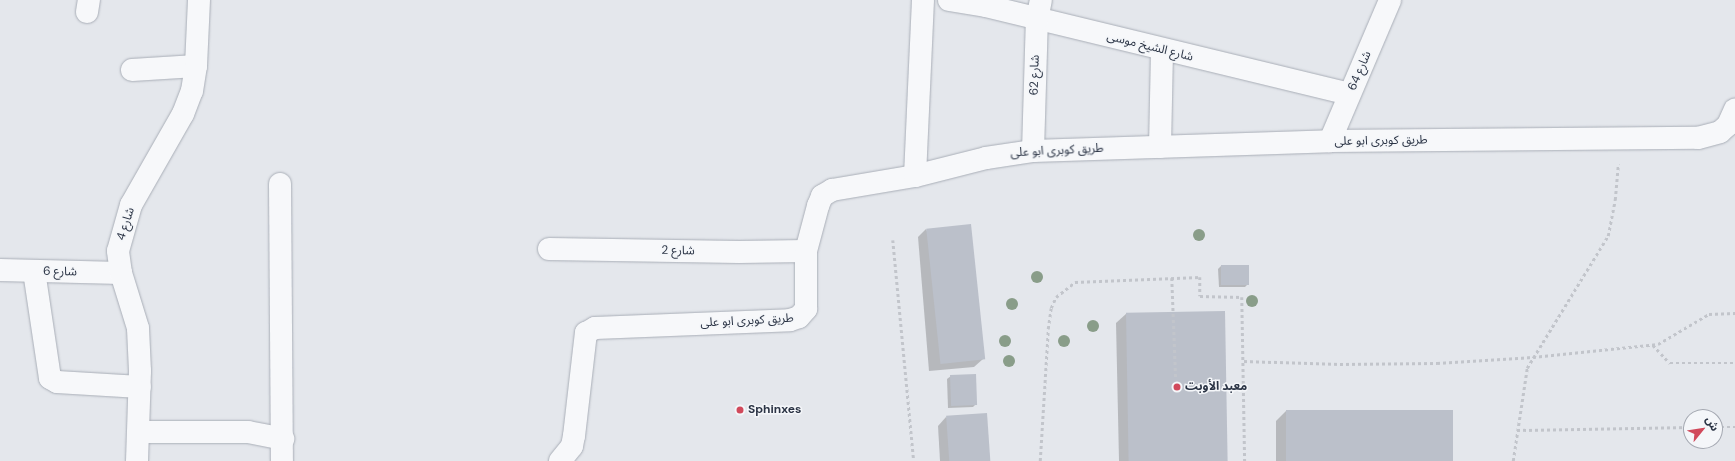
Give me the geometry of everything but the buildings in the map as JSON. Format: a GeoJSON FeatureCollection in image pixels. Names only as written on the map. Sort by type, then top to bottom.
{"type":"FeatureCollection","features":[{"type":"Feature","properties":{"kind":"street","name":"شارع 4"},"geometry":{"type":"LineString","coordinates":[[137,461],[140,387],[138,328],[121,273],[118,251],[122,228],[131,206],[183,114],[192,91],[196,66],[200,0]]}},
{"type":"Feature","properties":{"kind":"street"},"geometry":{"type":"LineString","coordinates":[[915,176],[923,0]]}},
{"type":"Feature","properties":{"kind":"street","name":"شارع الشيخ موسى"},"geometry":{"type":"LineString","coordinates":[[949,0],[986,6],[1039,10],[1162,50],[1350,94]]}},
{"type":"Feature","properties":{"kind":"street","name":"شارع 64"},"geometry":{"type":"LineString","coordinates":[[1330,141],[1390,0]]}},
{"type":"Feature","properties":{"kind":"street","name":"شارع 62"},"geometry":{"type":"LineString","coordinates":[[1033,151],[1039,10]]}},
{"type":"Feature","properties":{"kind":"street"},"geometry":{"type":"LineString","coordinates":[[1160,147],[1162,50]]}},
{"type":"Feature","properties":{"kind":"street"},"geometry":{"type":"LineString","coordinates":[[132,70],[196,66]]}},
{"type":"Feature","properties":{"kind":"street","name":"طريق كوبرى ابو على"},"geometry":{"type":"LineString","coordinates":[[560,461],[572,446],[586,333],[595,328],[795,319],[806,309],[806,251],[819,200],[827,192],[915,176],[986,158],[1033,151],[1330,141],[1710,137],[1728,125],[1735,109]]}},
{"type":"Feature","properties":{"kind":"street"},"geometry":{"type":"LineString","coordinates":[[280,184],[282,461]]}},
{"type":"Feature","properties":{"kind":"street","name":"شارع 2"},"geometry":{"type":"LineString","coordinates":[[549,249],[739,252],[806,251]]}},
{"type":"Feature","properties":{"kind":"street","name":"شارع 6"},"geometry":{"type":"LineString","coordinates":[[0,270],[121,273]]}},
{"type":"Feature","properties":{"kind":"street"},"geometry":{"type":"LineString","coordinates":[[34,271],[50,378],[57,382],[140,387]]}},
{"type":"Feature","properties":{"kind":"street"},"geometry":{"type":"LineString","coordinates":[[139,432],[230,431],[266,434],[282,439]]}},
{"type":"Feature","properties":{"kind":"path"},"geometry":{"type":"LineString","coordinates":[[1513,461],[1524,378],[1533,357],[1608,236],[1615,200],[1620,139]]}},
{"type":"Feature","properties":{"kind":"path"},"geometry":{"type":"LineString","coordinates":[[893,240],[914,461]]}},
{"type":"Feature","properties":{"kind":"path"},"geometry":{"type":"LineString","coordinates":[[1040,461],[1048,329],[1051,308],[1056,297],[1075,282],[1200,277],[1200,296],[1242,297],[1245,461]]}},
{"type":"Feature","properties":{"kind":"path"},"geometry":{"type":"LineString","coordinates":[[1172,278],[1176,380]]}},
{"type":"Feature","properties":{"kind":"path"},"geometry":{"type":"LineString","coordinates":[[1244,361],[1370,364],[1533,357],[1652,345],[1668,340],[1709,314],[1735,313]]}},
{"type":"Feature","properties":{"kind":"path"},"geometry":{"type":"LineString","coordinates":[[1652,345],[1670,363],[1735,363]]}},
{"type":"Feature","properties":{"kind":"path"},"geometry":{"type":"LineString","coordinates":[[1517,430],[1683,427]]}},
{"type":"Feature","properties":{"kind":"path"},"geometry":{"type":"LineString","coordinates":[[1723,427],[1735,427]]}},
{"type":"Feature","properties":{"kind":"place","name":"معبد الأوبت"},"geometry":{"type":"Point","coordinates":[1177,387]}},
{"type":"Feature","properties":{"kind":"place","name":"Sphinxes"},"geometry":{"type":"Point","coordinates":[740,410]}}]}
